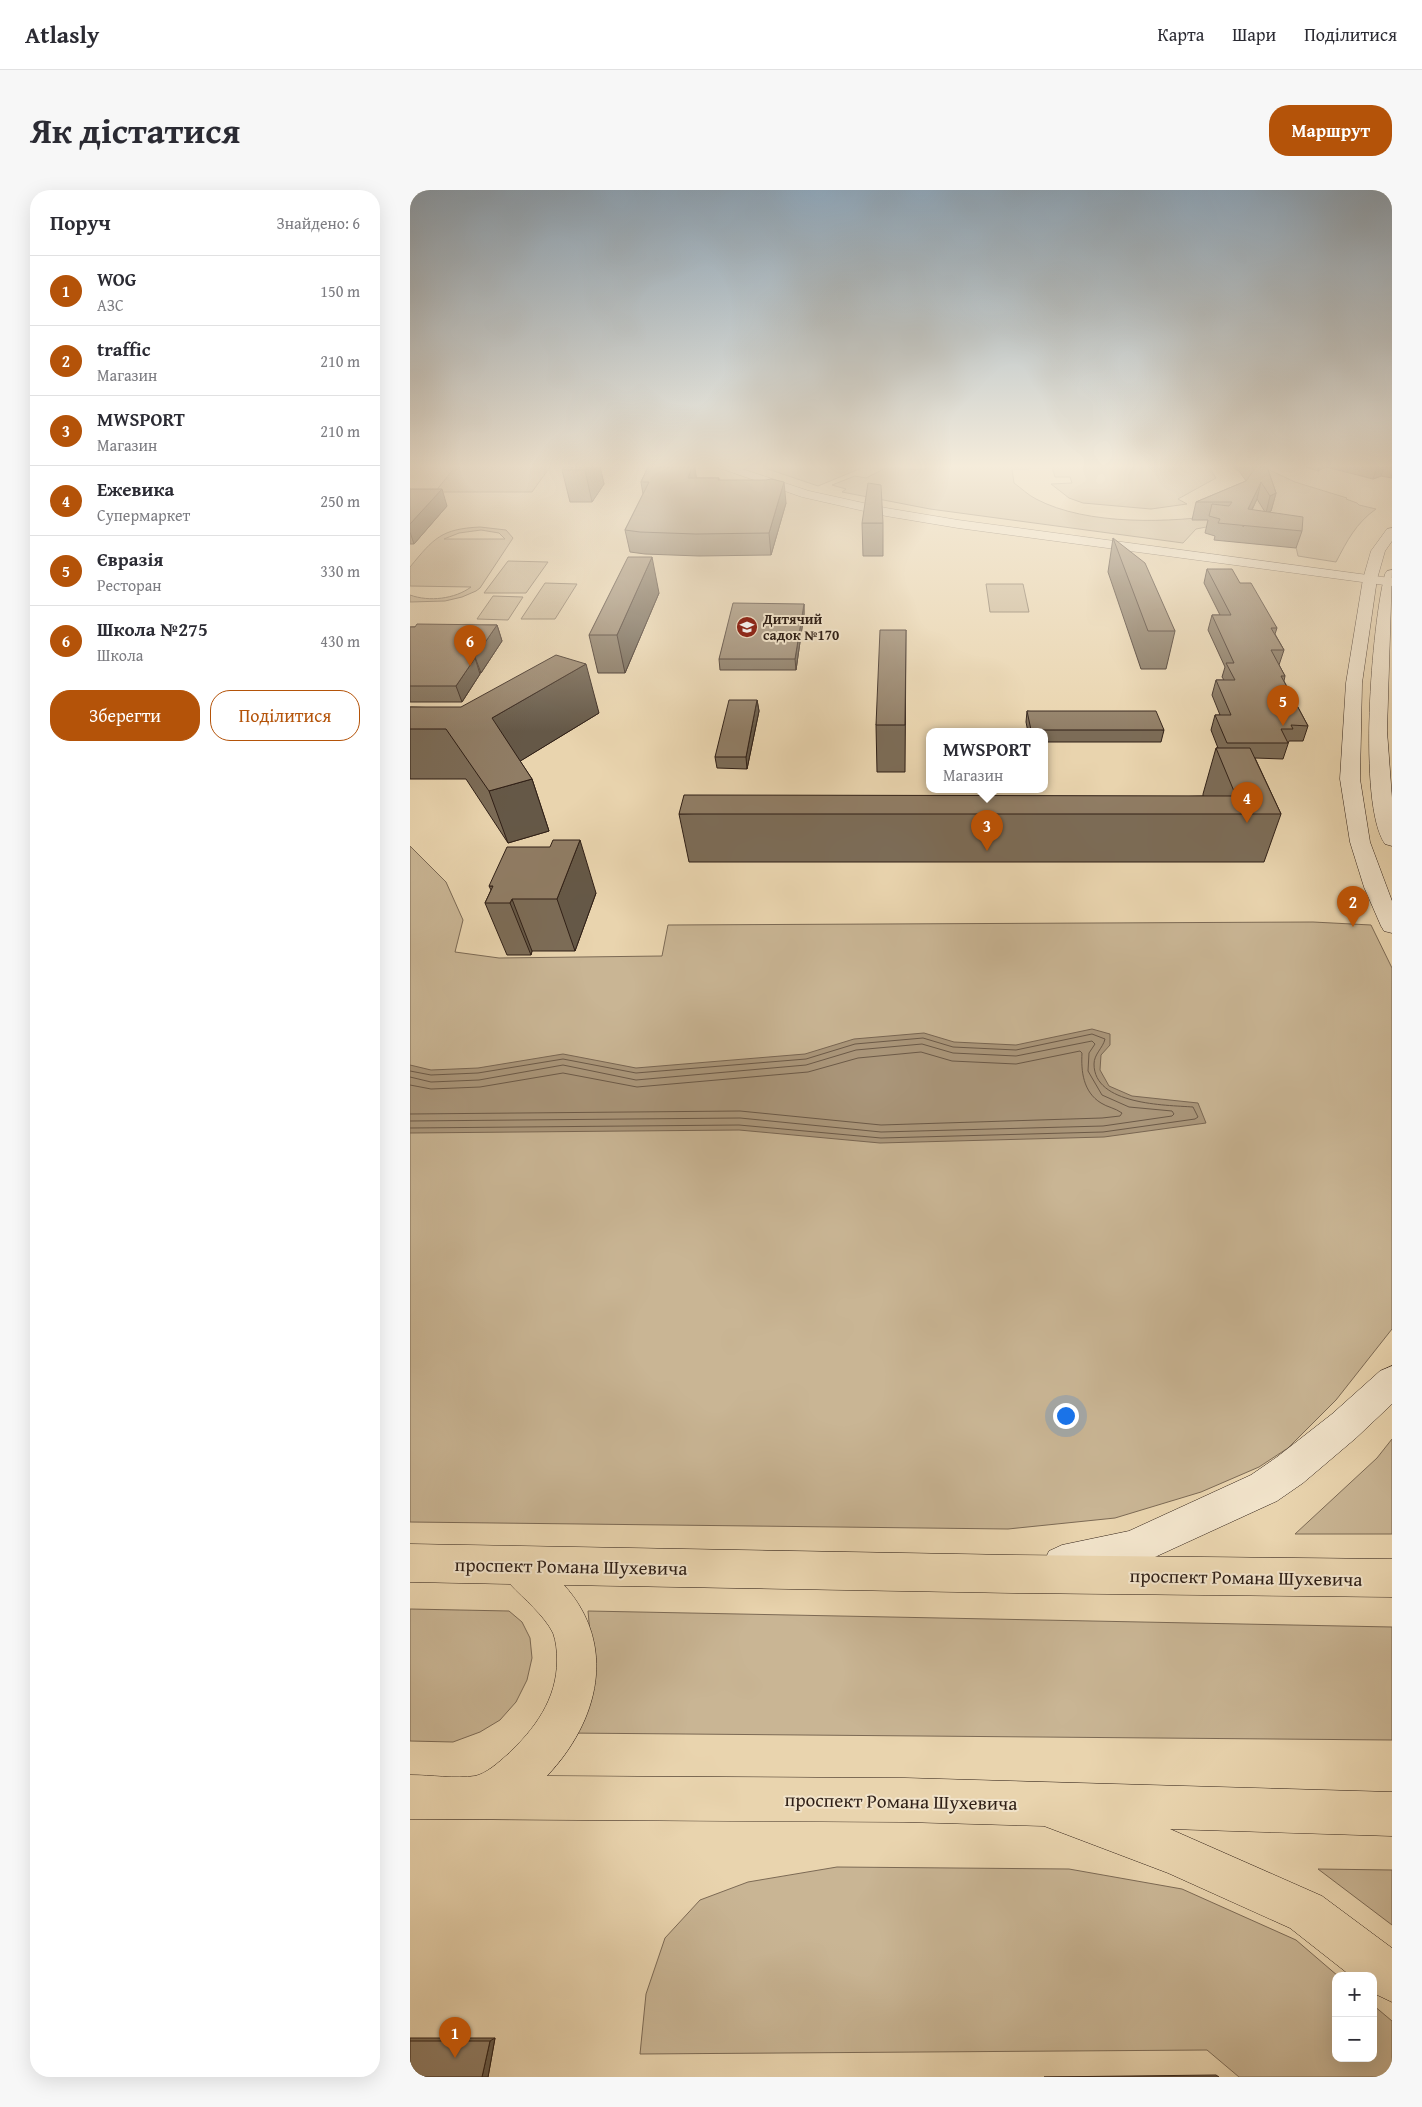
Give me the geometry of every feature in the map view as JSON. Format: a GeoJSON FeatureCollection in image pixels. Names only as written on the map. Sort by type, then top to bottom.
{"type":"FeatureCollection","features":[{"type":"Feature","properties":{"kind":"main road"},"geometry":{"type":"LineString","coordinates":[[1199,555],[1384,578]]}},
{"type":"Feature","properties":{"kind":"main road"},"geometry":{"type":"LineString","coordinates":[[1379,555],[1384,578],[1378,712],[1380,777],[1392,840]]}},
{"type":"Feature","properties":{"kind":"main road"},"geometry":{"type":"LineString","coordinates":[[1384,578],[1354,683],[1350,779],[1360,842],[1392,926]]}},
{"type":"Feature","properties":{"kind":"main road"},"geometry":{"type":"LineString","coordinates":[[1013,1574],[1131,1548],[1264,1488],[1290,1470],[1344,1426],[1392,1382]]}},
{"type":"Feature","properties":{"kind":"main road","name":"проспект Романа Шухевича"},"geometry":{"type":"LineString","coordinates":[[410,1563],[1013,1574],[1392,1578]]}},
{"type":"Feature","properties":{"kind":"main road"},"geometry":{"type":"LineString","coordinates":[[480,1798],[518,1774],[543,1749],[563,1718],[574,1689],[577,1660],[572,1630],[557,1606],[519,1565]]}},
{"type":"Feature","properties":{"kind":"main road","name":"проспект Романа Шухевича"},"geometry":{"type":"LineString","coordinates":[[410,1796],[895,1800],[1392,1814]]}},
{"type":"Feature","properties":{"kind":"main road"},"geometry":{"type":"LineString","coordinates":[[1040,1803],[1176,1854],[1306,1912],[1392,1978]]}},
{"type":"Feature","properties":{"kind":"shaded area"},"geometry":{"type":"Polygon","coordinates":[[[421,555],[502,555],[480,588],[462,597],[445,601],[410,602],[410,595],[433,599],[450,597],[471,587],[410,586],[410,567],[421,555]]]}},
{"type":"Feature","properties":{"kind":"shaded area"},"geometry":{"type":"Polygon","coordinates":[[[1298,555],[1340,555],[1336,562],[1298,555]]]}},
{"type":"Feature","properties":{"kind":"shaded area"},"geometry":{"type":"Polygon","coordinates":[[[508,561],[548,562],[526,593],[484,593],[508,561]]]}},
{"type":"Feature","properties":{"kind":"shaded area"},"geometry":{"type":"Polygon","coordinates":[[[545,583],[577,584],[555,619],[521,619],[545,583]]]}},
{"type":"Feature","properties":{"kind":"shaded area"},"geometry":{"type":"Polygon","coordinates":[[[986,584],[1023,584],[1029,612],[990,612],[986,584]]]}},
{"type":"Feature","properties":{"kind":"shaded area"},"geometry":{"type":"Polygon","coordinates":[[[493,596],[523,597],[508,620],[477,619],[493,596]]]}},
{"type":"Feature","properties":{"kind":"shaded area"},"geometry":{"type":"Polygon","coordinates":[[[410,846],[446,882],[463,920],[455,952],[499,958],[662,956],[668,925],[1313,922],[1371,925],[1392,968],[1392,1329],[1336,1400],[1288,1448],[1259,1467],[1201,1492],[1115,1518],[1008,1529],[410,1522],[410,846]]]}},
{"type":"Feature","properties":{"kind":"shaded area"},"geometry":{"type":"Polygon","coordinates":[[[1392,1439],[1392,1534],[1295,1534],[1377,1458],[1392,1439]]]}},
{"type":"Feature","properties":{"kind":"shaded area"},"geometry":{"type":"Polygon","coordinates":[[[410,1609],[509,1611],[522,1622],[530,1638],[532,1658],[527,1680],[516,1702],[500,1720],[480,1732],[453,1742],[410,1741],[410,1609]]]}},
{"type":"Feature","properties":{"kind":"shaded area"},"geometry":{"type":"Polygon","coordinates":[[[588,1611],[1392,1627],[1392,1740],[566,1733],[591,1644],[588,1611]]]}},
{"type":"Feature","properties":{"kind":"shaded area"},"geometry":{"type":"Polygon","coordinates":[[[837,1867],[1069,1869],[1182,1889],[1296,1940],[1333,1972],[1332,2062],[1377,2062],[1377,2008],[1392,2021],[1392,2077],[1239,2077],[1207,2050],[640,2054],[646,1994],[665,1938],[700,1900],[748,1882],[837,1867]]]}},
{"type":"Feature","properties":{"kind":"shaded area"},"geometry":{"type":"Polygon","coordinates":[[[1318,1869],[1392,1870],[1392,1925],[1318,1869]]]}},
{"type":"Feature","properties":{"kind":"water"},"geometry":{"type":"Polygon","coordinates":[[[1092,1029],[1110,1034],[1110,1045],[1101,1055],[1100,1070],[1109,1086],[1132,1096],[1198,1103],[1206,1123],[1104,1137],[880,1143],[739,1130],[410,1133],[410,1065],[431,1070],[478,1068],[563,1054],[636,1068],[805,1054],[854,1039],[924,1033],[954,1042],[1016,1045],[1092,1029]]]}},
{"type":"Feature","properties":{"kind":"building"},"geometry":{"type":"Polygon","coordinates":[[[1119,555],[1135,555],[1145,563],[1175,631],[1148,631],[1119,555]]]}},
{"type":"Feature","properties":{"kind":"building"},"geometry":{"type":"Polygon","coordinates":[[[628,557],[652,557],[617,635],[589,635],[628,557]]]}},
{"type":"Feature","properties":{"kind":"building"},"geometry":{"type":"Polygon","coordinates":[[[1207,569],[1232,569],[1240,583],[1251,583],[1277,628],[1271,628],[1284,650],[1271,650],[1285,676],[1281,676],[1308,726],[1291,725],[1293,729],[1281,729],[1288,743],[1227,743],[1215,715],[1231,715],[1216,680],[1235,680],[1226,663],[1234,663],[1212,615],[1231,615],[1207,569]]]}},
{"type":"Feature","properties":{"kind":"building"},"geometry":{"type":"Polygon","coordinates":[[[733,603],[804,604],[795,659],[719,659],[733,603]]]}},
{"type":"Feature","properties":{"kind":"building"},"geometry":{"type":"Polygon","coordinates":[[[417,624],[497,625],[475,657],[471,657],[475,658],[456,686],[410,686],[410,627],[415,627],[417,624]]]}},
{"type":"Feature","properties":{"kind":"building"},"geometry":{"type":"Polygon","coordinates":[[[880,630],[906,630],[905,725],[876,725],[880,630]]]}},
{"type":"Feature","properties":{"kind":"building"},"geometry":{"type":"Polygon","coordinates":[[[556,655],[586,664],[492,718],[532,779],[489,791],[446,729],[410,729],[410,707],[461,707],[556,655]]]}},
{"type":"Feature","properties":{"kind":"building"},"geometry":{"type":"Polygon","coordinates":[[[729,700],[757,700],[746,757],[715,757],[729,700]]]}},
{"type":"Feature","properties":{"kind":"building"},"geometry":{"type":"Polygon","coordinates":[[[1027,711],[1156,711],[1164,730],[1048,730],[1048,728],[1031,728],[1027,711]]]}},
{"type":"Feature","properties":{"kind":"building"},"geometry":{"type":"Polygon","coordinates":[[[1216,748],[1250,748],[1281,814],[679,814],[684,795],[1236,796],[1216,748]]]}},
{"type":"Feature","properties":{"kind":"building"},"geometry":{"type":"Polygon","coordinates":[[[553,840],[580,840],[557,899],[512,899],[510,903],[485,903],[493,886],[489,886],[507,847],[550,847],[553,840]]]}},
{"type":"Feature","properties":{"kind":"building"},"geometry":{"type":"Polygon","coordinates":[[[410,2041],[490,2041],[482,2077],[410,2077],[410,2041]]]}},
{"type":"Feature","properties":{"kind":"place","name":"Дитячий садок №170"},"geometry":{"type":"Point","coordinates":[747,627]}},
{"type":"Feature","properties":{"kind":"place","name":"Школа №275"},"geometry":{"type":"Point","coordinates":[470,666]}},
{"type":"Feature","properties":{"kind":"place","name":"Євразія"},"geometry":{"type":"Point","coordinates":[1283,726]}},
{"type":"Feature","properties":{"kind":"place","name":"Ежевика"},"geometry":{"type":"Point","coordinates":[1247,823]}},
{"type":"Feature","properties":{"kind":"place","name":"MWSPORT"},"geometry":{"type":"Point","coordinates":[987,851]}},
{"type":"Feature","properties":{"kind":"place","name":"traffic"},"geometry":{"type":"Point","coordinates":[1353,927]}},
{"type":"Feature","properties":{"kind":"place","name":"WOG"},"geometry":{"type":"Point","coordinates":[455,2058]}}]}
